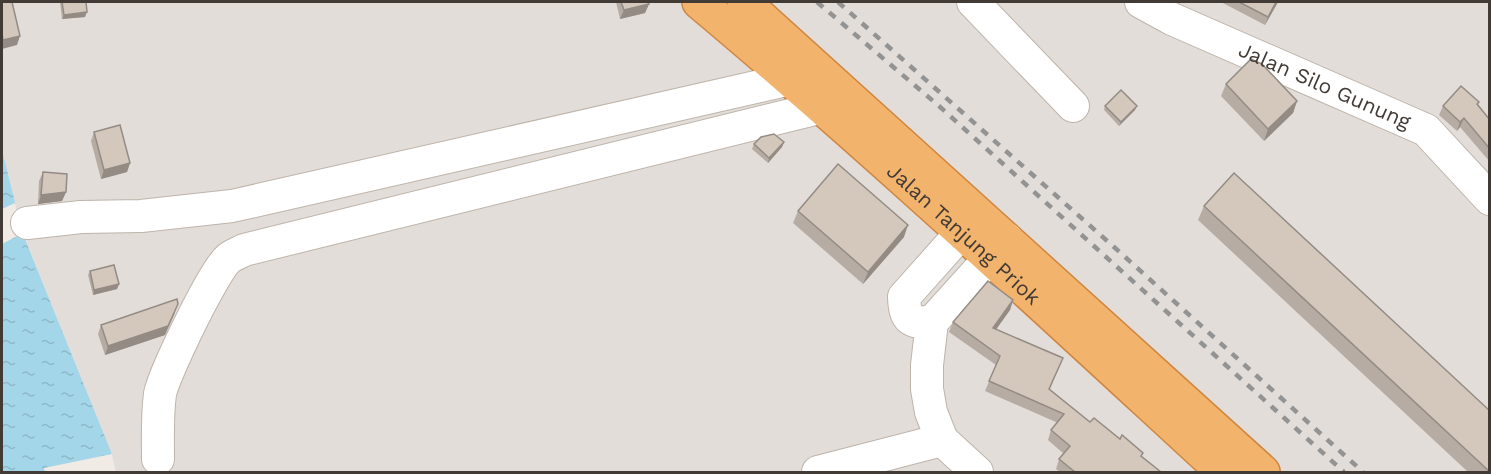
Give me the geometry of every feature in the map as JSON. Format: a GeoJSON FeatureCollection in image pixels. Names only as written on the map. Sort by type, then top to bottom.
{"type":"FeatureCollection","features":[{"type":"Feature","properties":{"kind":"highway","name":"Jalan Tanjung Priok"},"geometry":{"type":"LineString","coordinates":[[699,2],[823,108],[969,223],[1263,472]]}},
{"type":"Feature","properties":{"kind":"highway","name":"Jalan Tanjung Priok"},"geometry":{"type":"LineString","coordinates":[[744,2],[969,223]]}},
{"type":"Feature","properties":{"kind":"highway","name":"Jalan Tanjung Priok"},"geometry":{"type":"LineString","coordinates":[[998,248],[1223,472]]}},
{"type":"Feature","properties":{"kind":"street"},"geometry":{"type":"LineString","coordinates":[[973,2],[1073,106]]}},
{"type":"Feature","properties":{"kind":"street","name":"Jalan Silo Gunung"},"geometry":{"type":"LineString","coordinates":[[1141,2],[1172,20],[1426,130],[1490,198]]}},
{"type":"Feature","properties":{"kind":"street"},"geometry":{"type":"LineString","coordinates":[[27,223],[81,217],[141,216],[232,206],[791,79]]}},
{"type":"Feature","properties":{"kind":"street"},"geometry":{"type":"LineString","coordinates":[[158,459],[158,415],[161,392],[169,370],[214,276],[228,259],[244,250],[823,108]]}},
{"type":"Feature","properties":{"kind":"street"},"geometry":{"type":"LineString","coordinates":[[932,322],[916,322],[908,318],[904,297],[969,223]]}},
{"type":"Feature","properties":{"kind":"street"},"geometry":{"type":"LineString","coordinates":[[977,472],[942,440],[931,412],[927,389],[927,365],[932,322],[998,248]]}},
{"type":"Feature","properties":{"kind":"street"},"geometry":{"type":"LineString","coordinates":[[818,472],[942,440]]}},
{"type":"Feature","properties":{"kind":"shaded area"},"geometry":{"type":"Polygon","coordinates":[[[2,2],[1489,2],[1489,472],[116,472],[112,454],[23,233],[2,150],[2,2]]]}},
{"type":"Feature","properties":{"kind":"water"},"geometry":{"type":"Polygon","coordinates":[[[2,150],[23,234],[112,454],[116,472],[2,472],[2,150]]]}},
{"type":"Feature","properties":{"kind":"pier"},"geometry":{"type":"Polygon","coordinates":[[[15,203],[23,233],[2,244],[2,209],[15,203]]]}},
{"type":"Feature","properties":{"kind":"pier"},"geometry":{"type":"Polygon","coordinates":[[[112,454],[116,472],[45,472],[44,468],[112,454]]]}},
{"type":"Feature","properties":{"kind":"building"},"geometry":{"type":"Polygon","coordinates":[[[2,2],[12,2],[20,36],[3,40],[2,2]]]}},
{"type":"Feature","properties":{"kind":"building"},"geometry":{"type":"Polygon","coordinates":[[[62,2],[86,2],[87,12],[64,15],[62,2]]]}},
{"type":"Feature","properties":{"kind":"building"},"geometry":{"type":"Polygon","coordinates":[[[621,2],[648,2],[649,4],[624,10],[621,2]]]}},
{"type":"Feature","properties":{"kind":"building"},"geometry":{"type":"Polygon","coordinates":[[[1239,2],[1276,2],[1268,17],[1239,2]]]}},
{"type":"Feature","properties":{"kind":"building"},"geometry":{"type":"Polygon","coordinates":[[[1251,59],[1262,64],[1297,101],[1268,129],[1226,84],[1251,59]]]}},
{"type":"Feature","properties":{"kind":"building"},"geometry":{"type":"Polygon","coordinates":[[[1461,86],[1479,102],[1477,104],[1490,120],[1490,149],[1464,118],[1460,122],[1443,106],[1461,86]]]}},
{"type":"Feature","properties":{"kind":"building"},"geometry":{"type":"Polygon","coordinates":[[[1121,90],[1137,106],[1121,122],[1105,106],[1121,90]]]}},
{"type":"Feature","properties":{"kind":"building"},"geometry":{"type":"Polygon","coordinates":[[[120,125],[130,163],[104,170],[94,132],[120,125]]]}},
{"type":"Feature","properties":{"kind":"building"},"geometry":{"type":"Polygon","coordinates":[[[774,134],[784,142],[769,158],[754,144],[761,137],[774,134]]]}},
{"type":"Feature","properties":{"kind":"building"},"geometry":{"type":"Polygon","coordinates":[[[838,164],[908,225],[868,272],[798,211],[838,164]]]}},
{"type":"Feature","properties":{"kind":"building"},"geometry":{"type":"Polygon","coordinates":[[[43,172],[67,174],[66,192],[41,195],[43,172]]]}},
{"type":"Feature","properties":{"kind":"building"},"geometry":{"type":"Polygon","coordinates":[[[1234,173],[1490,411],[1490,472],[1204,206],[1234,173]]]}},
{"type":"Feature","properties":{"kind":"building"},"geometry":{"type":"Polygon","coordinates":[[[114,265],[119,284],[94,290],[90,271],[114,265]]]}},
{"type":"Feature","properties":{"kind":"building"},"geometry":{"type":"Polygon","coordinates":[[[988,281],[1013,300],[993,328],[1063,358],[1049,389],[1090,422],[1094,418],[1120,439],[1122,435],[1143,453],[1141,456],[1161,472],[1075,472],[1059,459],[1070,446],[1051,430],[1064,414],[989,381],[1000,356],[953,322],[988,281]]]}},
{"type":"Feature","properties":{"kind":"building"},"geometry":{"type":"Polygon","coordinates":[[[177,299],[178,304],[168,326],[108,346],[101,325],[177,299]]]}},
{"type":"Feature","properties":{"kind":"railway"},"geometry":{"type":"LineString","coordinates":[[817,2],[939,106],[1344,472]]}},
{"type":"Feature","properties":{"kind":"railway"},"geometry":{"type":"LineString","coordinates":[[838,2],[1363,472]]}}]}
